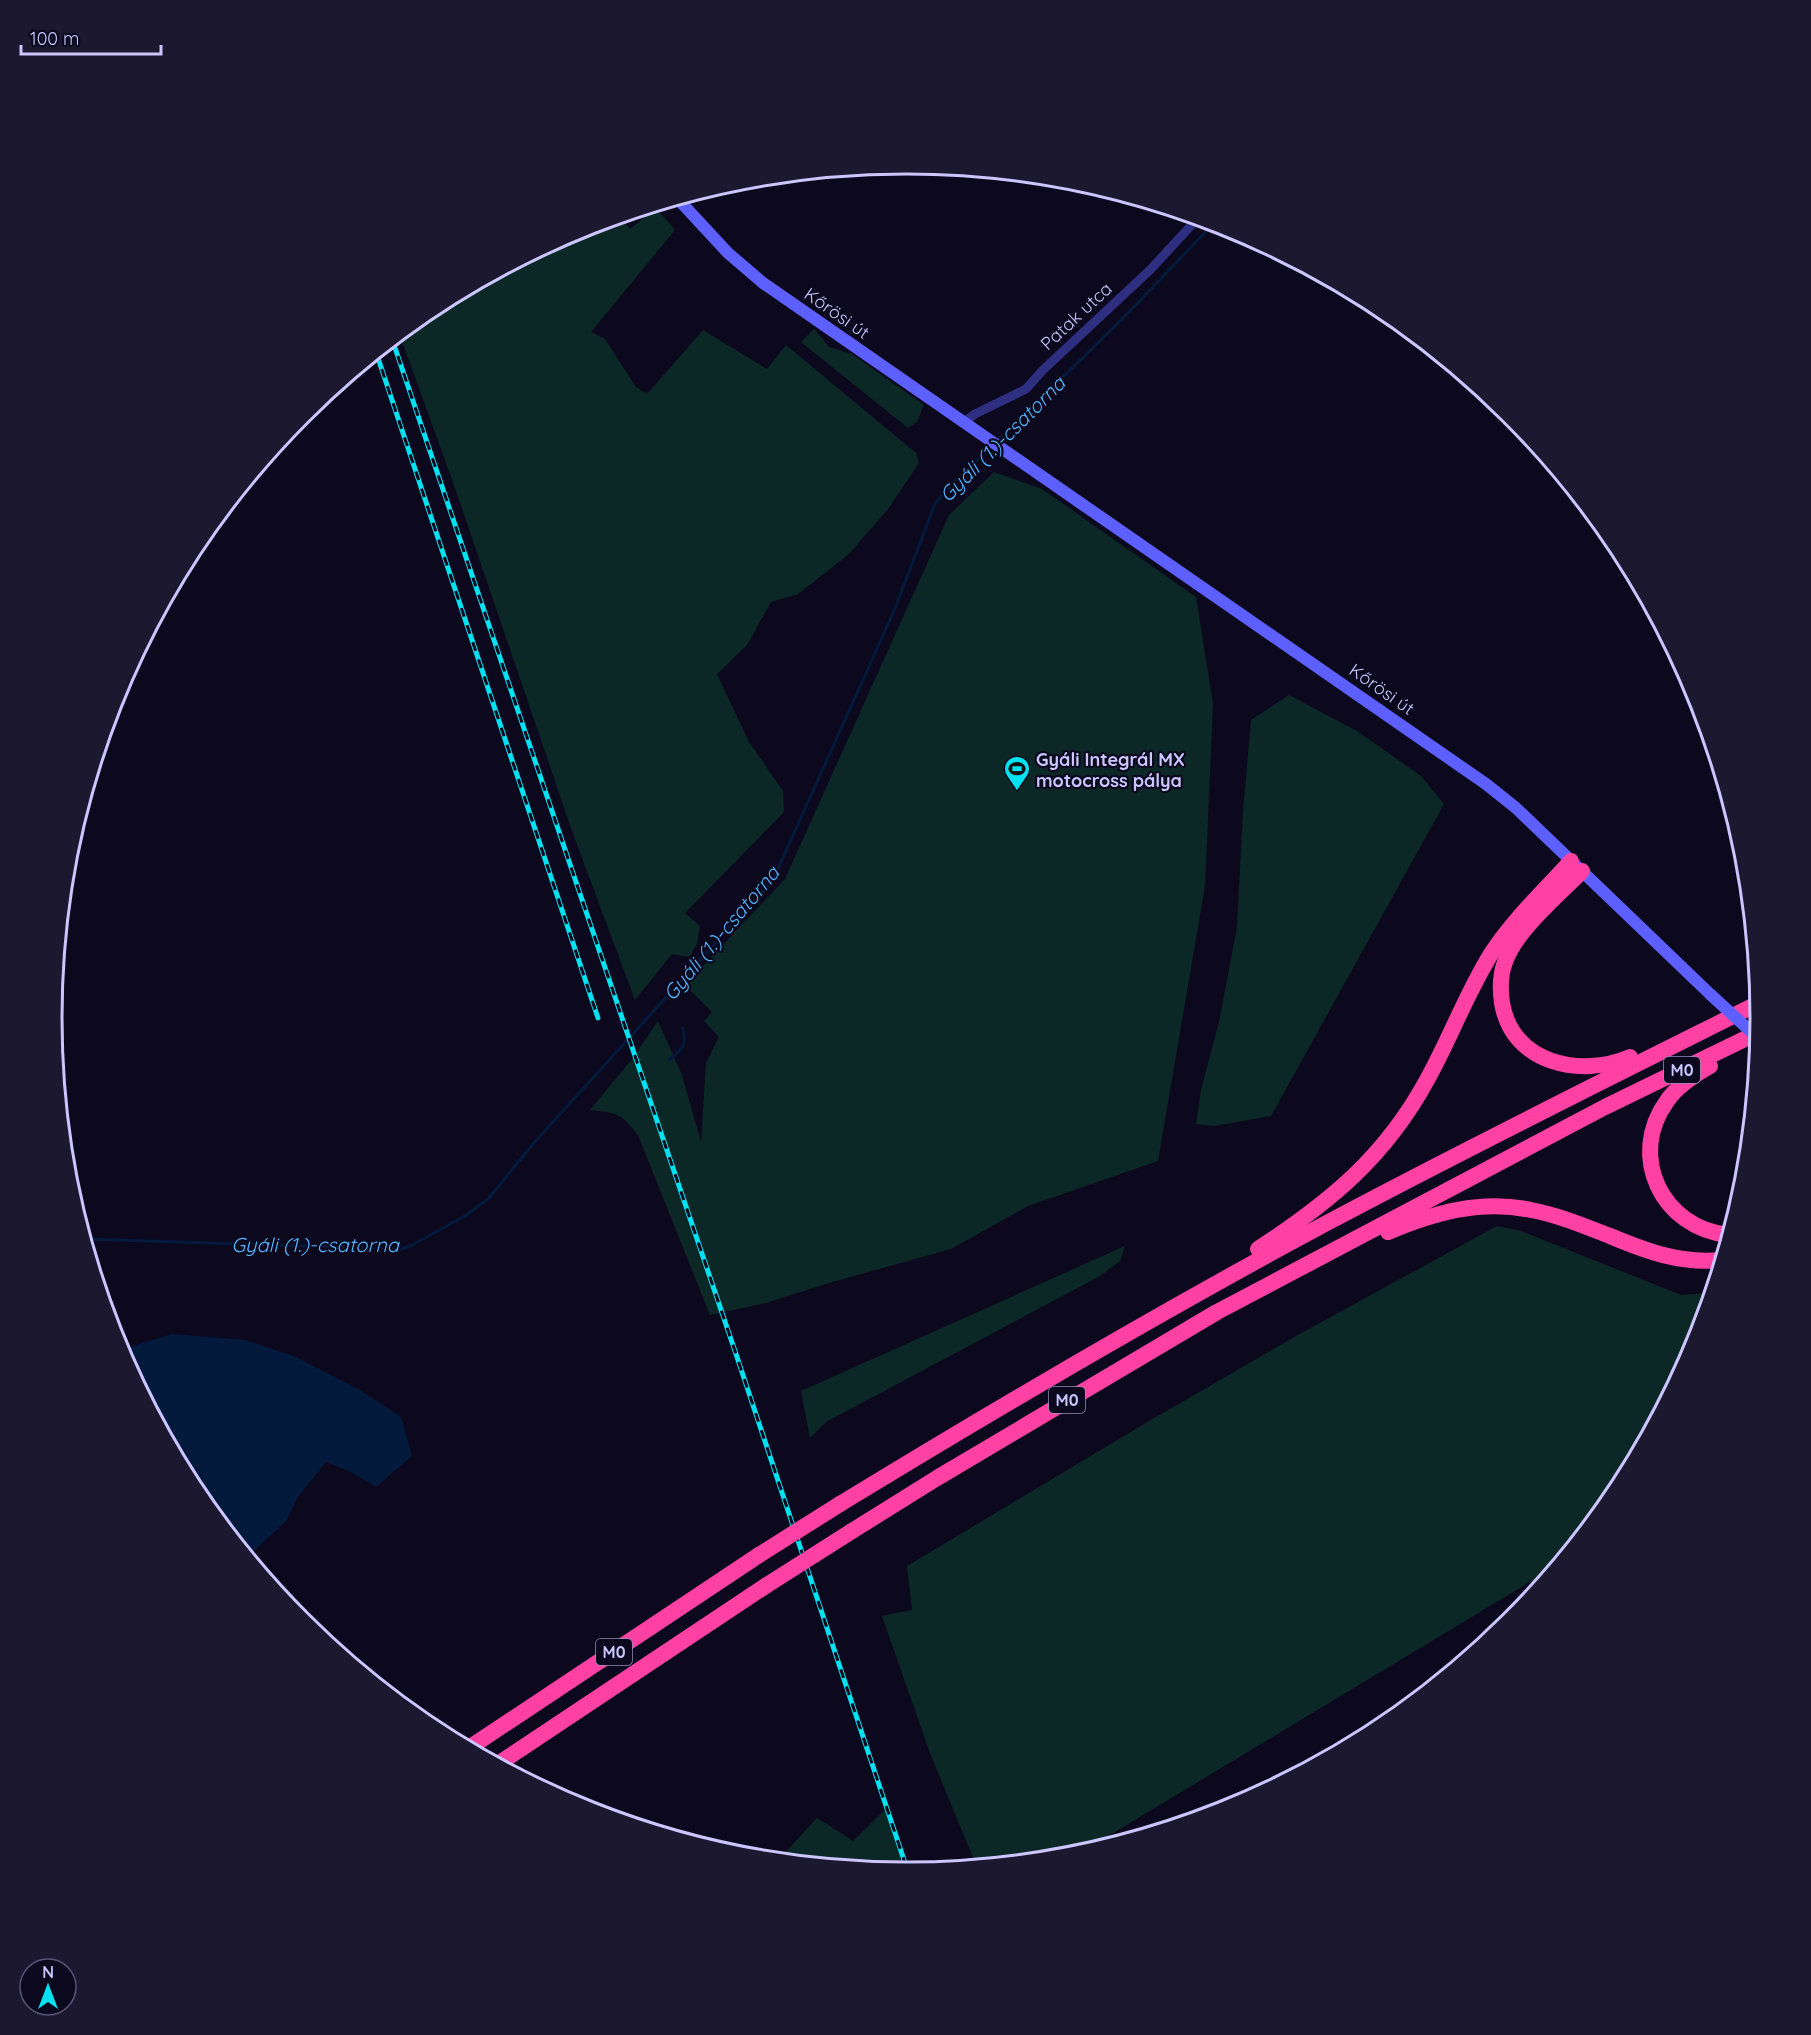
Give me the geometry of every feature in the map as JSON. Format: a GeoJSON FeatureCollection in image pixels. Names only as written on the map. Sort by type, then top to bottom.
{"type":"FeatureCollection","features":[{"type":"Feature","properties":{"kind":"highway"},"geometry":{"type":"LineString","coordinates":[[1576,866],[1507,955],[1502,972],[1501,989],[1503,1009],[1512,1030],[1535,1054],[1572,1066],[1615,1063],[1664,1042],[1679,1043]]}},
{"type":"Feature","properties":{"kind":"highway"},"geometry":{"type":"LineString","coordinates":[[1208,1288],[1237,1262],[1316,1209],[1350,1182],[1380,1148],[1403,1119],[1427,1081],[1498,943],[1576,866]]}},
{"type":"Feature","properties":{"kind":"highway","name":"M0"},"geometry":{"type":"LineString","coordinates":[[476,1743],[840,1503],[1016,1397],[1208,1288],[1432,1168],[1750,1008]]}},
{"type":"Feature","properties":{"kind":"highway","name":"M0"},"geometry":{"type":"LineString","coordinates":[[505,1760],[852,1531],[1217,1312],[1605,1107],[1749,1037]]}},
{"type":"Feature","properties":{"kind":"highway"},"geometry":{"type":"LineString","coordinates":[[1721,1234],[1697,1227],[1671,1207],[1658,1187],[1653,1174],[1650,1141],[1659,1113],[1667,1099],[1679,1087],[1701,1071],[1749,1044]]}},
{"type":"Feature","properties":{"kind":"highway"},"geometry":{"type":"LineString","coordinates":[[1285,1275],[1314,1267],[1371,1239],[1426,1217],[1482,1206],[1522,1208],[1543,1212],[1652,1253],[1693,1261],[1714,1260]]}},
{"type":"Feature","properties":{"kind":"main road","name":"Kőrösi út"},"geometry":{"type":"LineString","coordinates":[[682,203],[728,253],[763,283],[1474,775],[1516,808],[1750,1031]]}},
{"type":"Feature","properties":{"kind":"street","name":"Patak utca"},"geometry":{"type":"LineString","coordinates":[[964,422],[975,414],[1026,389],[1043,370],[1150,270],[1192,224]]}},
{"type":"Feature","properties":{"kind":"green space"},"geometry":{"type":"Polygon","coordinates":[[[658,211],[675,230],[591,332],[605,339],[636,387],[647,394],[703,330],[767,369],[786,345],[916,453],[919,463],[888,509],[849,554],[798,594],[771,602],[747,645],[717,674],[749,742],[783,791],[784,812],[685,913],[700,926],[697,944],[689,957],[672,954],[635,1000],[572,831],[454,485],[402,341],[484,287],[532,261],[624,222],[630,229],[649,213],[658,211]]]}},
{"type":"Feature","properties":{"kind":"green space"},"geometry":{"type":"Polygon","coordinates":[[[814,329],[829,347],[852,354],[924,405],[917,422],[908,428],[801,342],[814,329]]]}},
{"type":"Feature","properties":{"kind":"green space","name":"Gyáli Integrál MX motocross pálya"},"geometry":{"type":"Polygon","coordinates":[[[994,472],[1042,489],[1196,597],[1213,704],[1205,886],[1158,1161],[1028,1206],[951,1249],[766,1303],[710,1315],[638,1135],[618,1115],[590,1110],[632,1059],[658,1021],[682,1075],[701,1142],[706,1063],[719,1037],[704,1021],[712,1012],[685,985],[785,879],[949,515],[994,472]]]}},
{"type":"Feature","properties":{"kind":"green space"},"geometry":{"type":"Polygon","coordinates":[[[1289,695],[1357,731],[1421,776],[1444,804],[1271,1116],[1214,1126],[1196,1124],[1201,1090],[1219,1022],[1237,927],[1251,720],[1289,695]]]}},
{"type":"Feature","properties":{"kind":"green space"},"geometry":{"type":"Polygon","coordinates":[[[1497,1226],[1521,1231],[1681,1295],[1703,1294],[1662,1391],[1636,1440],[1575,1531],[1536,1578],[1107,1837],[1016,1854],[973,1859],[930,1753],[882,1616],[912,1610],[907,1566],[1296,1336],[1497,1226]]]}},
{"type":"Feature","properties":{"kind":"green space"},"geometry":{"type":"Polygon","coordinates":[[[1125,1246],[1120,1261],[1100,1276],[826,1422],[810,1438],[801,1391],[1125,1246]]]}},
{"type":"Feature","properties":{"kind":"green space"},"geometry":{"type":"Polygon","coordinates":[[[887,1808],[905,1862],[850,1860],[785,1852],[817,1818],[853,1841],[887,1808]]]}},
{"type":"Feature","properties":{"kind":"water"},"geometry":{"type":"Polygon","coordinates":[[[172,1334],[246,1340],[296,1357],[358,1389],[401,1417],[412,1456],[376,1487],[349,1471],[326,1462],[297,1498],[287,1520],[253,1552],[204,1486],[175,1439],[149,1391],[129,1347],[172,1334]]]}},
{"type":"Feature","properties":{"kind":"waterway","name":"Gyáli (1.)-csatorna"},"geometry":{"type":"LineString","coordinates":[[998,441],[1129,312],[1207,230]]}},
{"type":"Feature","properties":{"kind":"waterway","name":"Gyáli (1.)-csatorna"},"geometry":{"type":"LineString","coordinates":[[91,1239],[401,1249],[465,1216],[489,1198],[532,1145],[768,885],[776,873],[894,611],[935,504],[949,487],[993,445]]}},
{"type":"Feature","properties":{"kind":"waterway"},"geometry":{"type":"LineString","coordinates":[[669,1060],[684,1044],[683,1028]]}},
{"type":"Feature","properties":{"kind":"railway"},"geometry":{"type":"LineString","coordinates":[[394,346],[736,1354],[905,1862]]}},
{"type":"Feature","properties":{"kind":"railway"},"geometry":{"type":"LineString","coordinates":[[378,359],[598,1018]]}},
{"type":"Feature","properties":{"kind":"place","name":"Gyáli Integrál MX motocross pálya"},"geometry":{"type":"Point","coordinates":[1017,792]}}]}
